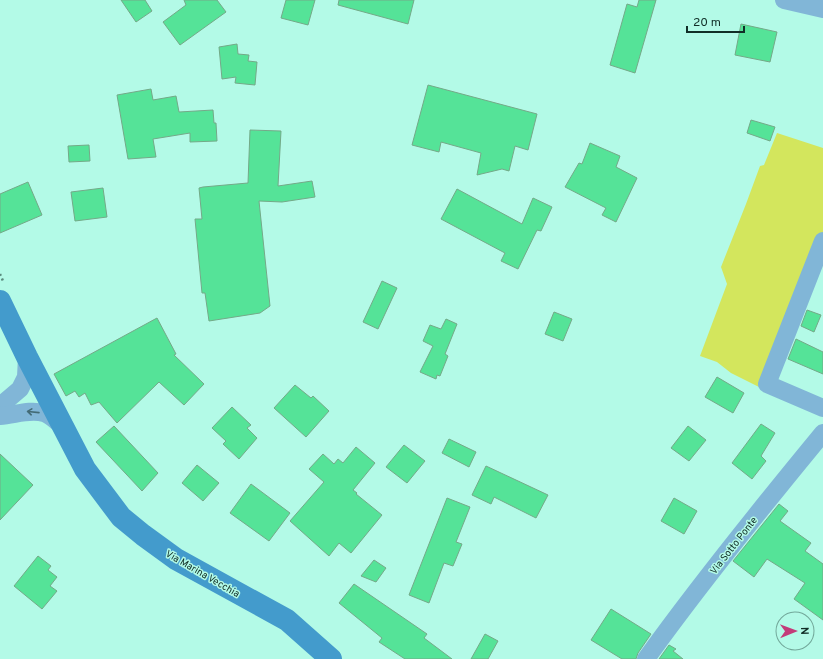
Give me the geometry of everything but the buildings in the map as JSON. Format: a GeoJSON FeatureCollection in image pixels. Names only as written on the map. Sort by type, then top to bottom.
{"type":"FeatureCollection","features":[{"type":"Feature","properties":{"kind":"main road","name":"Via Marina Vecchia"},"geometry":{"type":"LineString","coordinates":[[0,301],[85,470],[121,516],[143,535],[176,559],[287,620],[331,659]]}},
{"type":"Feature","properties":{"kind":"street"},"geometry":{"type":"LineString","coordinates":[[784,0],[823,9]]}},
{"type":"Feature","properties":{"kind":"street"},"geometry":{"type":"LineString","coordinates":[[823,241],[767,384],[823,408]]}},
{"type":"Feature","properties":{"kind":"street"},"geometry":{"type":"LineString","coordinates":[[0,406],[20,389],[26,377],[27,357]]}},
{"type":"Feature","properties":{"kind":"street"},"geometry":{"type":"LineString","coordinates":[[0,416],[27,411],[46,414],[62,426]]}},
{"type":"Feature","properties":{"kind":"street","name":"Via Sotto Ponte"},"geometry":{"type":"LineString","coordinates":[[646,659],[664,633],[753,518],[823,433]]}},
{"type":"Feature","properties":{"kind":"green space"},"geometry":{"type":"Polygon","coordinates":[[[777,133],[823,148],[823,233],[759,387],[731,373],[717,362],[700,356],[727,284],[721,267],[760,166],[764,165],[777,133]]]}}]}
